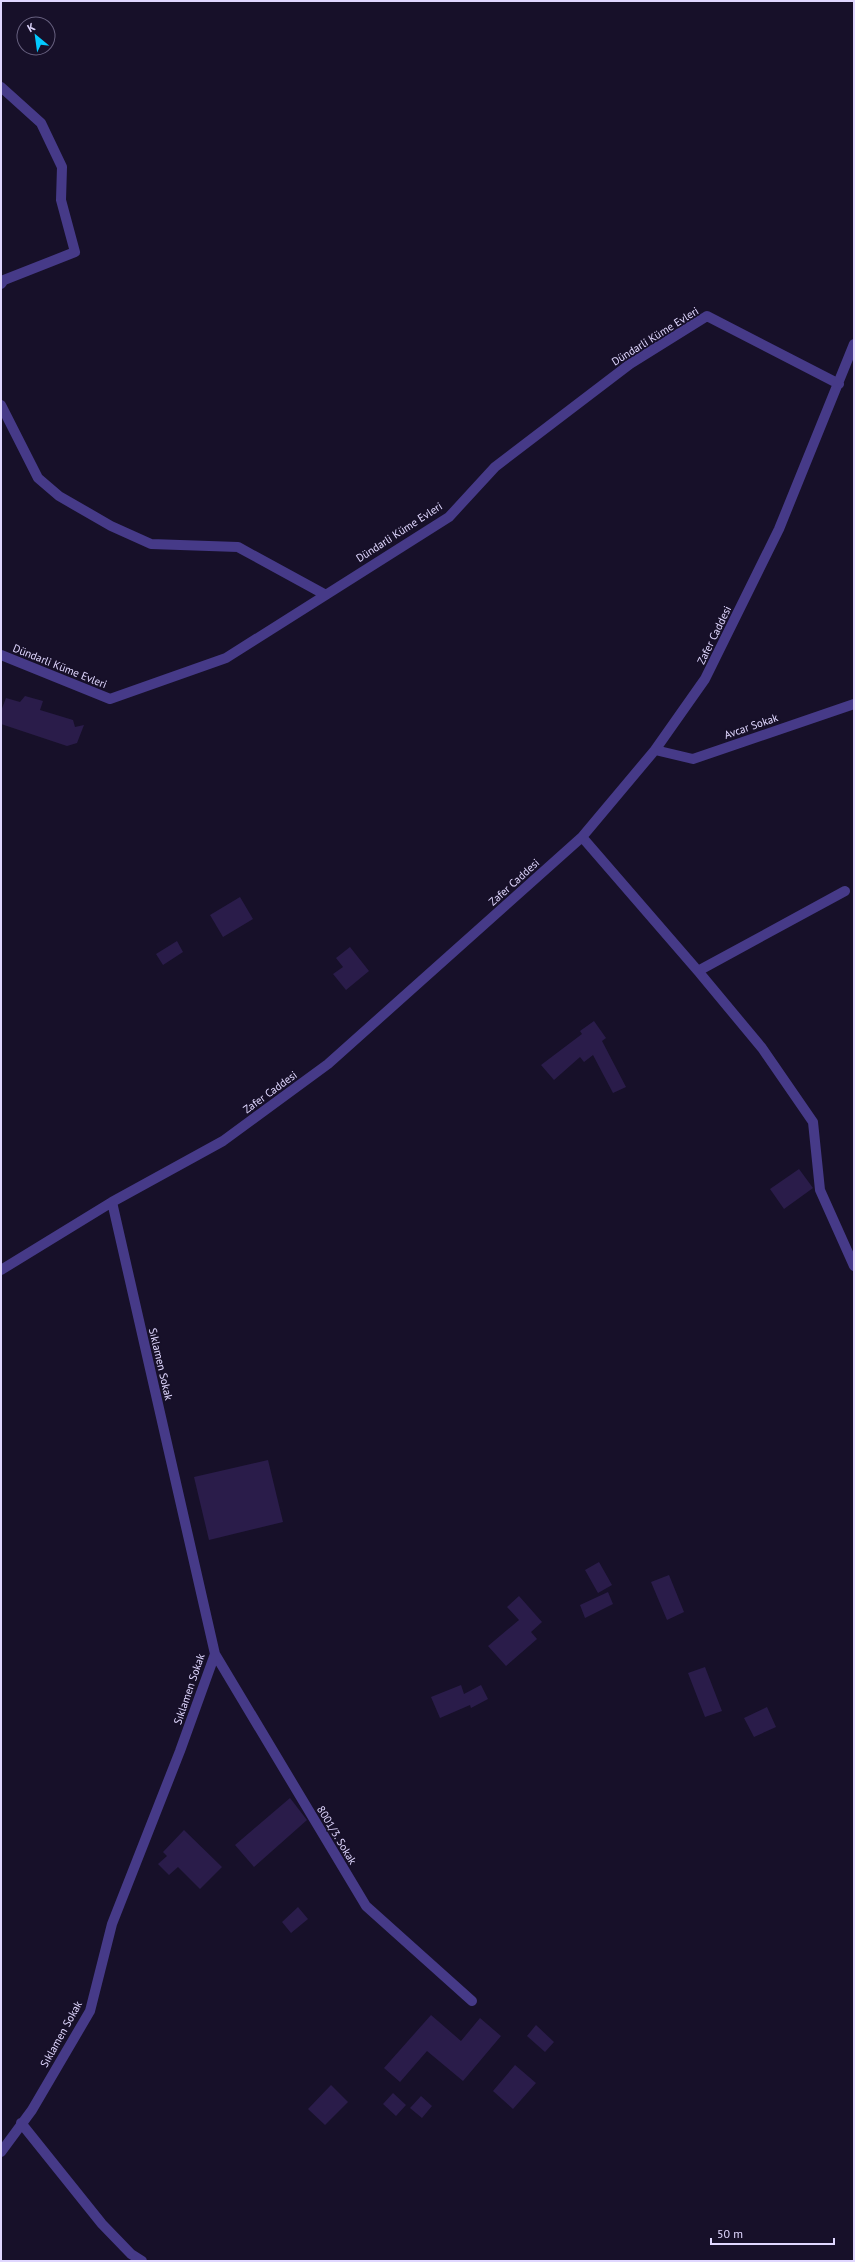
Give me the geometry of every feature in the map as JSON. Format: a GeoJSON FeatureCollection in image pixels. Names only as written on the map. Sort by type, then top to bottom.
{"type":"FeatureCollection","features":[{"type":"Feature","properties":{"kind":"street"},"geometry":{"type":"LineString","coordinates":[[1,87],[41,123],[62,168],[61,200],[75,252],[4,280],[1,284]]}},
{"type":"Feature","properties":{"kind":"street","name":"Dündarli Küme Evleri"},"geometry":{"type":"LineString","coordinates":[[1,655],[110,699],[226,658],[324,594],[449,516],[495,467],[630,364],[707,316],[839,384]]}},
{"type":"Feature","properties":{"kind":"street","name":"Zafer Caddesi"},"geometry":{"type":"LineString","coordinates":[[1,1270],[112,1202],[223,1141],[328,1064],[582,837],[655,750],[705,679],[779,529],[854,344]]}},
{"type":"Feature","properties":{"kind":"street"},"geometry":{"type":"LineString","coordinates":[[1,406],[38,478],[59,496],[111,526],[151,544],[238,546],[324,594]]}},
{"type":"Feature","properties":{"kind":"street","name":"Avcar Sokak"},"geometry":{"type":"LineString","coordinates":[[655,750],[693,760],[854,704]]}},
{"type":"Feature","properties":{"kind":"street"},"geometry":{"type":"LineString","coordinates":[[582,837],[698,971],[762,1048],[813,1122],[820,1190],[854,1266]]}},
{"type":"Feature","properties":{"kind":"street"},"geometry":{"type":"LineString","coordinates":[[698,971],[844,891]]}},
{"type":"Feature","properties":{"kind":"street","name":"Sıklamen Sokak"},"geometry":{"type":"LineString","coordinates":[[1,2152],[32,2110],[90,2011],[112,1924],[180,1751],[215,1654],[112,1202]]}},
{"type":"Feature","properties":{"kind":"street","name":"8001/3. Sokak"},"geometry":{"type":"LineString","coordinates":[[215,1654],[366,1906],[472,2001]]}},
{"type":"Feature","properties":{"kind":"street"},"geometry":{"type":"LineString","coordinates":[[21,2123],[102,2224],[131,2254],[142,2261]]}},
{"type":"Feature","properties":{"kind":"building"},"geometry":{"type":"Polygon","coordinates":[[[25,696],[43,701],[40,710],[73,720],[75,727],[84,725],[77,743],[67,746],[1,724],[1,711],[6,698],[20,702],[25,696]]]}},
{"type":"Feature","properties":{"kind":"building"},"geometry":{"type":"Polygon","coordinates":[[[240,897],[253,919],[223,937],[210,915],[240,897]]]}},
{"type":"Feature","properties":{"kind":"building"},"geometry":{"type":"Polygon","coordinates":[[[177,941],[183,952],[163,965],[156,954],[177,941]]]}},
{"type":"Feature","properties":{"kind":"building"},"geometry":{"type":"Polygon","coordinates":[[[350,947],[369,971],[346,990],[333,974],[343,967],[336,958],[350,947]]]}},
{"type":"Feature","properties":{"kind":"building"},"geometry":{"type":"Polygon","coordinates":[[[594,1021],[606,1038],[602,1041],[626,1087],[613,1093],[593,1055],[584,1062],[580,1057],[554,1080],[541,1065],[582,1034],[580,1031],[594,1021]]]}},
{"type":"Feature","properties":{"kind":"building"},"geometry":{"type":"Polygon","coordinates":[[[799,1169],[813,1188],[784,1209],[770,1189],[799,1169]]]}},
{"type":"Feature","properties":{"kind":"building"},"geometry":{"type":"Polygon","coordinates":[[[268,1460],[283,1522],[209,1540],[194,1477],[268,1460]]]}},
{"type":"Feature","properties":{"kind":"building"},"geometry":{"type":"Polygon","coordinates":[[[599,1562],[612,1585],[598,1593],[585,1570],[599,1562]]]}},
{"type":"Feature","properties":{"kind":"building"},"geometry":{"type":"Polygon","coordinates":[[[669,1575],[684,1612],[667,1620],[651,1582],[669,1575]]]}},
{"type":"Feature","properties":{"kind":"building"},"geometry":{"type":"Polygon","coordinates":[[[608,1592],[613,1604],[585,1618],[580,1605],[608,1592]]]}},
{"type":"Feature","properties":{"kind":"building"},"geometry":{"type":"Polygon","coordinates":[[[519,1596],[542,1622],[531,1632],[537,1639],[506,1666],[488,1646],[519,1620],[507,1607],[519,1596]]]}},
{"type":"Feature","properties":{"kind":"building"},"geometry":{"type":"Polygon","coordinates":[[[705,1667],[722,1711],[705,1717],[688,1673],[705,1667]]]}},
{"type":"Feature","properties":{"kind":"building"},"geometry":{"type":"Polygon","coordinates":[[[461,1685],[464,1694],[481,1685],[488,1699],[471,1708],[470,1705],[440,1718],[431,1697],[461,1685]]]}},
{"type":"Feature","properties":{"kind":"building"},"geometry":{"type":"Polygon","coordinates":[[[767,1707],[776,1727],[754,1737],[744,1718],[767,1707]]]}},
{"type":"Feature","properties":{"kind":"building"},"geometry":{"type":"Polygon","coordinates":[[[290,1798],[307,1820],[254,1867],[235,1845],[290,1798]]]}},
{"type":"Feature","properties":{"kind":"building"},"geometry":{"type":"Polygon","coordinates":[[[184,1830],[222,1867],[200,1889],[178,1867],[169,1875],[158,1864],[167,1856],[163,1852],[184,1830]]]}},
{"type":"Feature","properties":{"kind":"building"},"geometry":{"type":"Polygon","coordinates":[[[298,1907],[308,1919],[291,1933],[282,1922],[298,1907]]]}},
{"type":"Feature","properties":{"kind":"building"},"geometry":{"type":"Polygon","coordinates":[[[431,2015],[461,2041],[480,2018],[501,2036],[463,2081],[427,2051],[400,2082],[384,2068],[431,2015]]]}},
{"type":"Feature","properties":{"kind":"building"},"geometry":{"type":"Polygon","coordinates":[[[536,2025],[554,2042],[545,2052],[527,2036],[536,2025]]]}},
{"type":"Feature","properties":{"kind":"building"},"geometry":{"type":"Polygon","coordinates":[[[515,2065],[536,2083],[513,2109],[493,2091],[515,2065]]]}},
{"type":"Feature","properties":{"kind":"building"},"geometry":{"type":"Polygon","coordinates":[[[331,2085],[348,2102],[325,2125],[308,2109],[331,2085]]]}},
{"type":"Feature","properties":{"kind":"building"},"geometry":{"type":"Polygon","coordinates":[[[393,2093],[406,2105],[396,2116],[383,2104],[393,2093]]]}},
{"type":"Feature","properties":{"kind":"building"},"geometry":{"type":"Polygon","coordinates":[[[421,2096],[432,2106],[422,2118],[410,2108],[421,2096]]]}}]}
